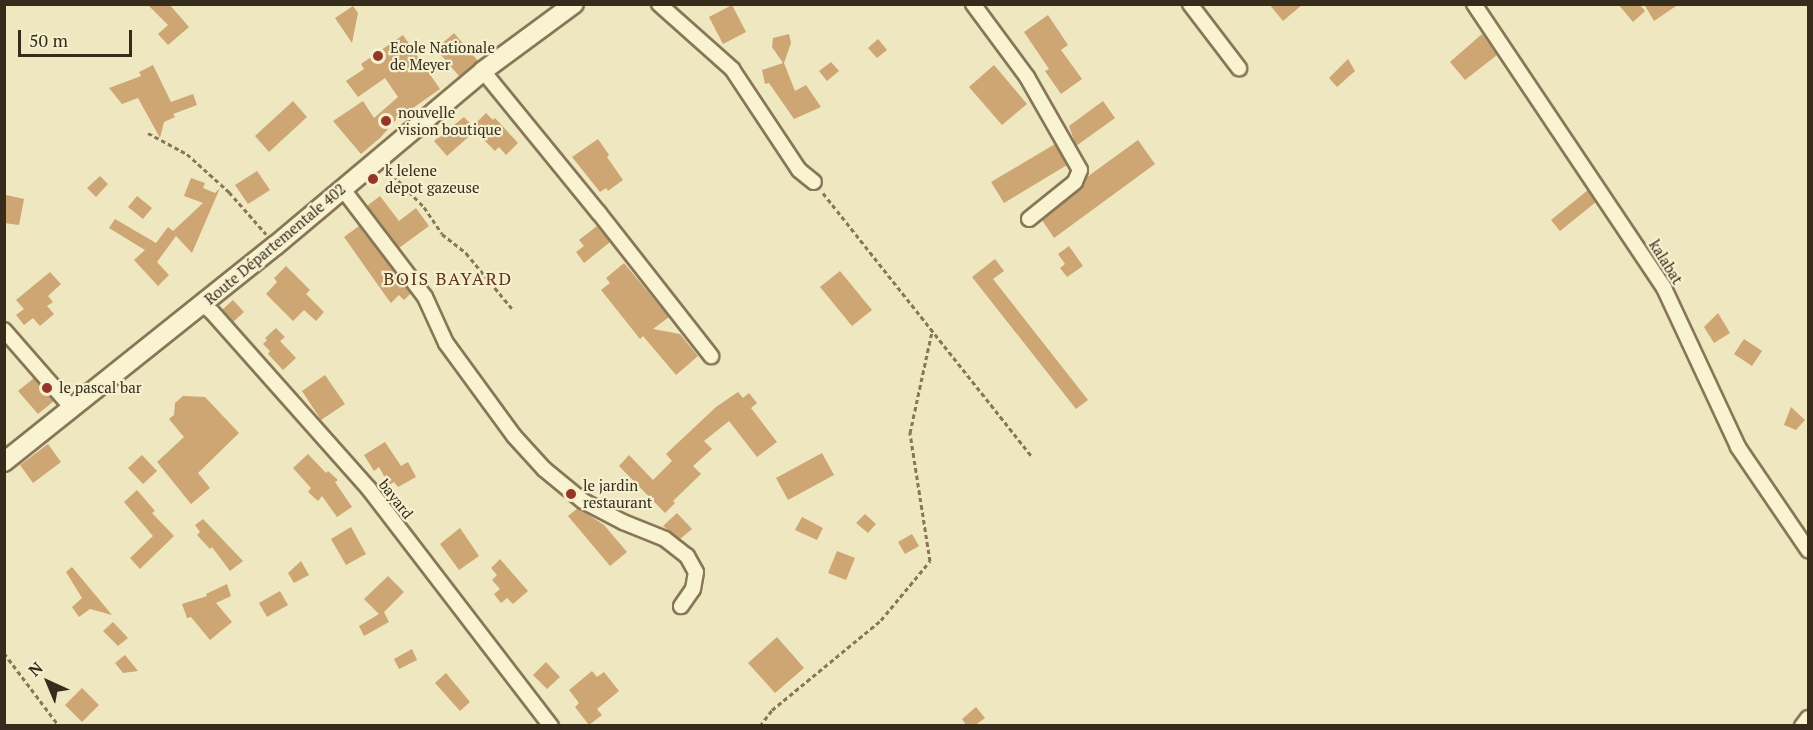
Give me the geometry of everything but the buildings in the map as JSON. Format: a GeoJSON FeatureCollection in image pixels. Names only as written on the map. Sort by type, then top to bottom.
{"type":"FeatureCollection","features":[{"type":"Feature","properties":{"kind":"main road","name":"Route Départementale 402"},"geometry":{"type":"LineString","coordinates":[[4,462],[276,244],[483,71],[574,4]]}},
{"type":"Feature","properties":{"kind":"street"},"geometry":{"type":"LineString","coordinates":[[659,4],[732,69],[788,155],[799,170],[814,182]]}},
{"type":"Feature","properties":{"kind":"street"},"geometry":{"type":"LineString","coordinates":[[973,4],[1027,76],[1080,170],[1075,182],[1029,219]]}},
{"type":"Feature","properties":{"kind":"street"},"geometry":{"type":"LineString","coordinates":[[1190,4],[1239,68]]}},
{"type":"Feature","properties":{"kind":"street","name":"kalabat"},"geometry":{"type":"LineString","coordinates":[[1474,4],[1664,288],[1738,447],[1809,550]]}},
{"type":"Feature","properties":{"kind":"street"},"geometry":{"type":"LineString","coordinates":[[483,71],[599,213],[711,356]]}},
{"type":"Feature","properties":{"kind":"street"},"geometry":{"type":"LineString","coordinates":[[342,188],[425,297],[446,343],[514,436],[544,469],[583,501],[623,522],[665,539],[687,555],[696,572],[693,590],[681,606]]}},
{"type":"Feature","properties":{"kind":"street","name":"bayard"},"geometry":{"type":"LineString","coordinates":[[202,304],[212,312],[369,489],[550,726]]}},
{"type":"Feature","properties":{"kind":"street"},"geometry":{"type":"LineString","coordinates":[[4,330],[72,408]]}},
{"type":"Feature","properties":{"kind":"street"},"geometry":{"type":"LineString","coordinates":[[1802,726],[1809,718]]}},
{"type":"Feature","properties":{"kind":"path"},"geometry":{"type":"LineString","coordinates":[[148,133],[187,154],[229,192],[276,244]]}},
{"type":"Feature","properties":{"kind":"path"},"geometry":{"type":"LineString","coordinates":[[377,159],[424,207],[442,234],[466,253],[514,311]]}},
{"type":"Feature","properties":{"kind":"path"},"geometry":{"type":"LineString","coordinates":[[814,182],[1032,457]]}},
{"type":"Feature","properties":{"kind":"path"},"geometry":{"type":"LineString","coordinates":[[760,726],[772,710],[880,620],[930,561],[910,433],[932,331]]}},
{"type":"Feature","properties":{"kind":"path"},"geometry":{"type":"LineString","coordinates":[[4,653],[59,726]]}},
{"type":"Feature","properties":{"kind":"place","name":"Ecole Nationale de Meyer"},"geometry":{"type":"Point","coordinates":[378,56]}},
{"type":"Feature","properties":{"kind":"place","name":"nouvelle vision boutique"},"geometry":{"type":"Point","coordinates":[386,121]}},
{"type":"Feature","properties":{"kind":"place","name":"k lelene depot gazeuse"},"geometry":{"type":"Point","coordinates":[373,179]}},
{"type":"Feature","properties":{"kind":"place","name":"le pascal bar"},"geometry":{"type":"Point","coordinates":[47,388]}},
{"type":"Feature","properties":{"kind":"place","name":"le jardin restaurant"},"geometry":{"type":"Point","coordinates":[571,494]}},
{"type":"Feature","properties":{"kind":"district","name":"BOIS BAYARD"},"geometry":{"type":"Point","coordinates":[448,278]}}]}
